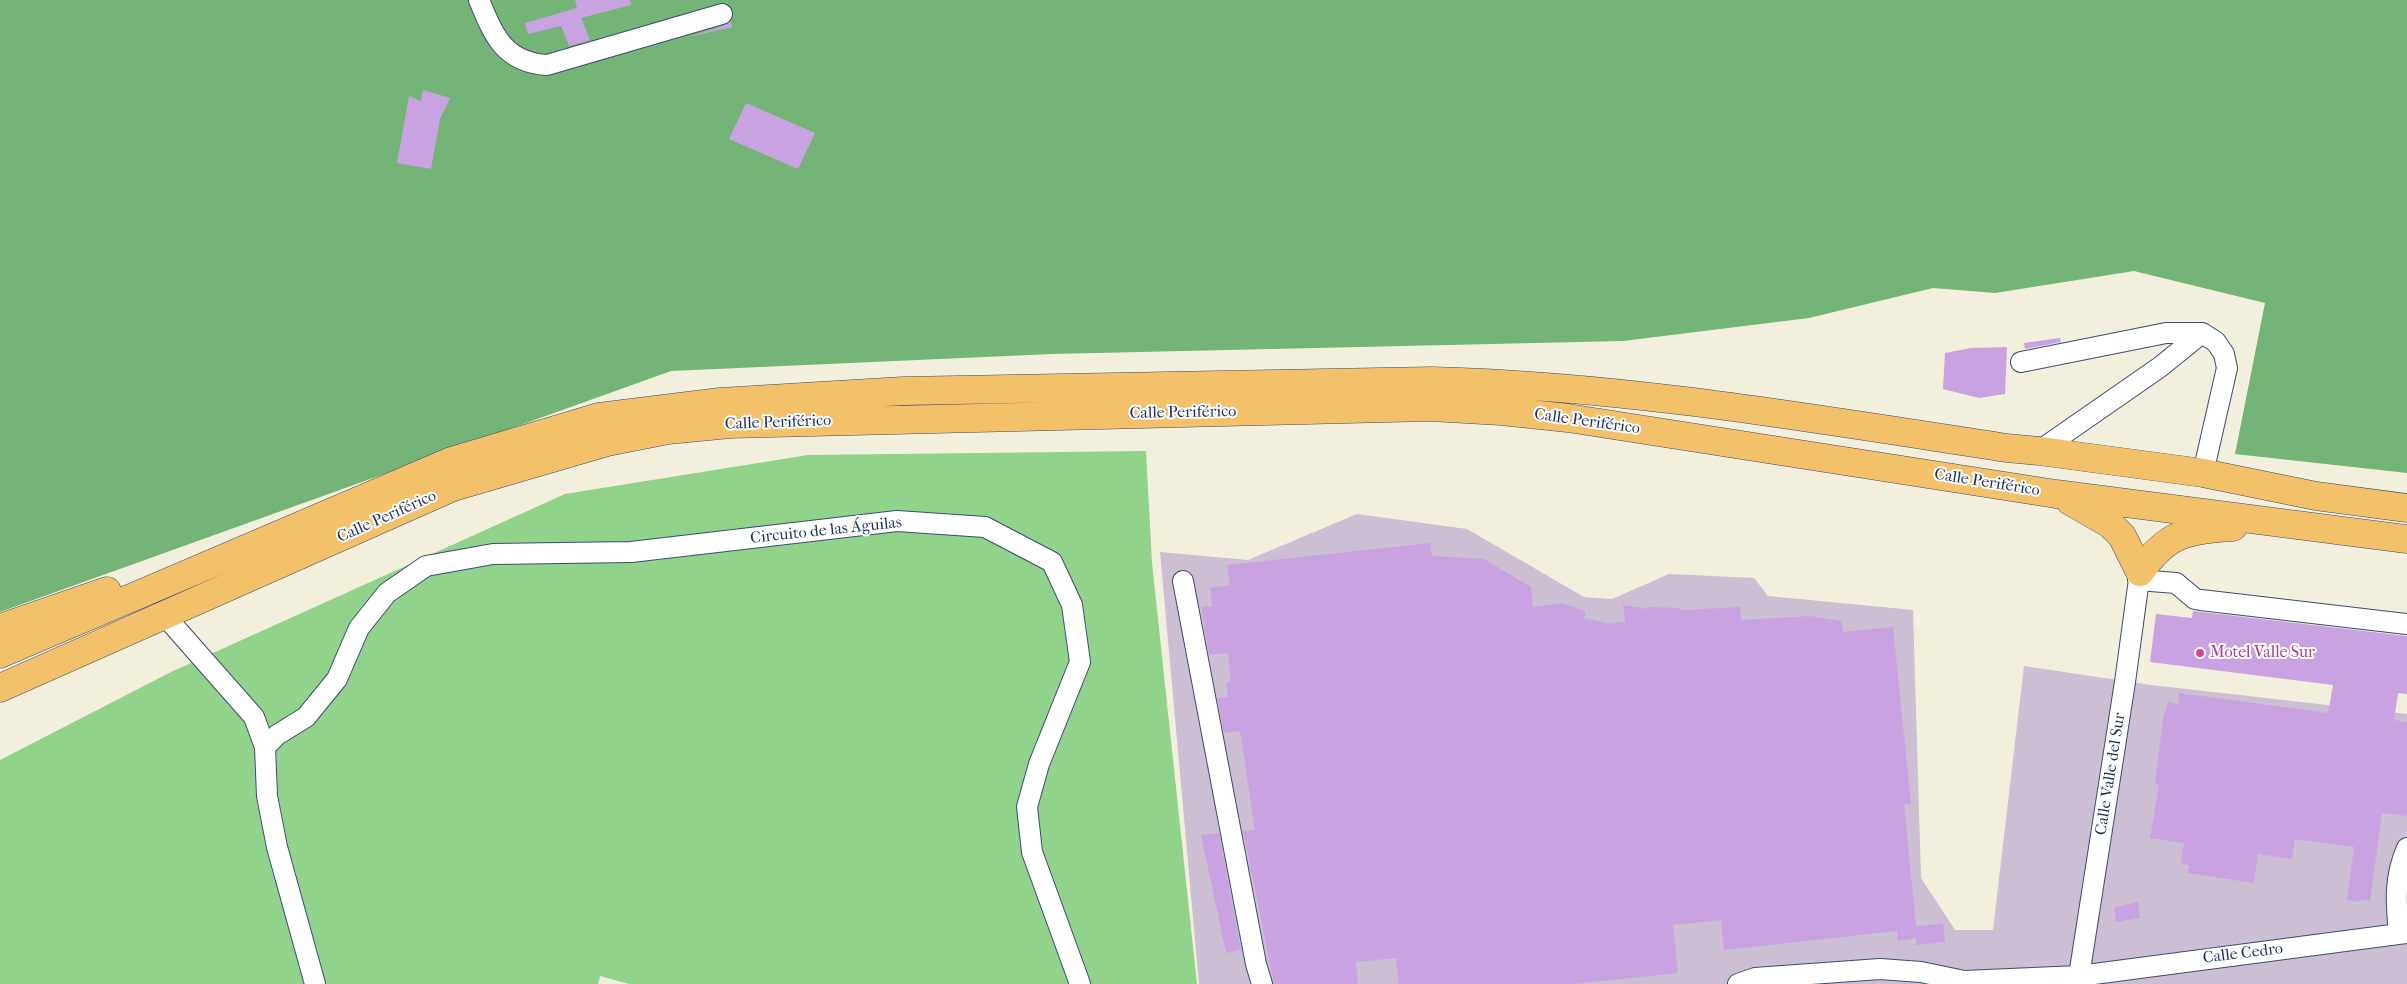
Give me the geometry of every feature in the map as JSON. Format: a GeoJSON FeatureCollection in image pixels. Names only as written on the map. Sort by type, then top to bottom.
{"type":"FeatureCollection","features":[{"type":"Feature","properties":{"kind":"highway","name":"Calle Periférico"},"geometry":{"type":"LineString","coordinates":[[0,654],[182,574],[449,462],[599,417],[720,402],[806,396],[903,391],[1432,380],[1504,382],[1703,402],[2007,448],[2039,450],[2203,473],[2316,496],[2407,508]]}},
{"type":"Feature","properties":{"kind":"highway","name":"Calle Periférico"},"geometry":{"type":"LineString","coordinates":[[0,688],[453,488],[608,442],[668,430],[730,424],[1430,407],[1492,410],[1568,418],[2056,494],[2407,539]]}},
{"type":"Feature","properties":{"kind":"highway"},"geometry":{"type":"LineString","coordinates":[[2056,494],[2087,509],[2110,524],[2122,536],[2139,576]]}},
{"type":"Feature","properties":{"kind":"highway"},"geometry":{"type":"LineString","coordinates":[[2139,576],[2154,552],[2179,535],[2272,521]]}},
{"type":"Feature","properties":{"kind":"highway"},"geometry":{"type":"LineString","coordinates":[[0,628],[102,592],[182,574]]}},
{"type":"Feature","properties":{"kind":"street"},"geometry":{"type":"LineString","coordinates":[[479,0],[491,28],[507,50],[528,64],[547,65],[722,14]]}},
{"type":"Feature","properties":{"kind":"street"},"geometry":{"type":"LineString","coordinates":[[2021,362],[2166,333],[2202,333],[2216,342],[2224,354],[2227,368],[2203,473]]}},
{"type":"Feature","properties":{"kind":"street"},"geometry":{"type":"LineString","coordinates":[[2039,450],[2160,367],[2202,333]]}},
{"type":"Feature","properties":{"kind":"street","name":"Circuito de las Águilas"},"geometry":{"type":"LineString","coordinates":[[265,747],[277,735],[306,717],[337,679],[359,628],[387,593],[426,566],[493,554],[631,552],[897,521],[985,527],[1052,562],[1072,605],[1080,662],[1039,764],[1027,807],[1032,852],[1080,984]]}},
{"type":"Feature","properties":{"kind":"street"},"geometry":{"type":"LineString","coordinates":[[2139,576],[2176,583],[2195,599],[2407,624]]}},
{"type":"Feature","properties":{"kind":"street","name":"Calle Valle del Sur"},"geometry":{"type":"LineString","coordinates":[[2079,976],[2125,682],[2139,576]]}},
{"type":"Feature","properties":{"kind":"street"},"geometry":{"type":"LineString","coordinates":[[1183,580],[1256,964],[1262,984]]}},
{"type":"Feature","properties":{"kind":"street"},"geometry":{"type":"LineString","coordinates":[[165,616],[254,717],[265,747],[267,796],[277,847],[315,984]]}},
{"type":"Feature","properties":{"kind":"street"},"geometry":{"type":"LineString","coordinates":[[2403,933],[2395,895],[2405,859]]}},
{"type":"Feature","properties":{"kind":"street","name":"Calle Cedro"},"geometry":{"type":"LineString","coordinates":[[1738,984],[1756,978],[1880,969],[1921,972],[1963,982],[2079,976],[2403,933]]}},
{"type":"Feature","properties":{"kind":"shaded area"},"geometry":{"type":"Polygon","coordinates":[[[1357,514],[1467,529],[1584,597],[1612,599],[1669,574],[1754,578],[1768,596],[1913,610],[1921,878],[1955,930],[1993,930],[2024,666],[2151,685],[2407,714],[2407,984],[1199,984],[1160,552],[1248,560],[1357,514]]]}},
{"type":"Feature","properties":{"kind":"green space"},"geometry":{"type":"Polygon","coordinates":[[[0,0],[2407,0],[2407,473],[2235,454],[2265,303],[2134,271],[1995,293],[1933,288],[1809,318],[1623,341],[1052,354],[671,371],[0,612],[0,0]]]}},
{"type":"Feature","properties":{"kind":"green space"},"geometry":{"type":"Polygon","coordinates":[[[1146,451],[1152,563],[1197,984],[629,984],[600,976],[598,984],[0,984],[0,760],[171,672],[565,494],[808,455],[1146,451]]]}},
{"type":"Feature","properties":{"kind":"building"},"geometry":{"type":"Polygon","coordinates":[[[575,0],[630,0],[631,5],[581,18],[590,40],[569,46],[561,26],[528,34],[525,23],[577,8],[575,0]]]}},
{"type":"Feature","properties":{"kind":"building"},"geometry":{"type":"Polygon","coordinates":[[[731,21],[732,27],[689,37],[725,25],[731,21]]]}},
{"type":"Feature","properties":{"kind":"building"},"geometry":{"type":"Polygon","coordinates":[[[423,90],[450,98],[440,119],[431,169],[397,163],[409,96],[421,101],[423,90]]]}},
{"type":"Feature","properties":{"kind":"building"},"geometry":{"type":"Polygon","coordinates":[[[746,103],[815,133],[798,169],[729,139],[746,103]]]}},
{"type":"Feature","properties":{"kind":"building"},"geometry":{"type":"Polygon","coordinates":[[[2060,338],[2061,342],[2025,349],[2024,343],[2060,338]]]}},
{"type":"Feature","properties":{"kind":"building"},"geometry":{"type":"Polygon","coordinates":[[[2007,347],[2005,394],[1979,398],[1943,389],[1945,353],[1971,348],[2007,347]]]}},
{"type":"Feature","properties":{"kind":"building"},"geometry":{"type":"Polygon","coordinates":[[[1430,543],[1432,556],[1484,559],[1531,587],[1533,607],[1563,603],[1586,612],[1584,618],[1609,624],[1625,622],[1623,605],[1648,609],[1647,607],[1680,608],[1680,610],[1740,607],[1741,620],[1810,616],[1841,621],[1843,632],[1893,627],[1911,804],[1904,804],[1916,926],[1943,924],[1945,942],[1916,945],[1916,938],[1898,941],[1897,931],[1724,950],[1721,920],[1673,925],[1678,973],[1574,984],[1399,984],[1396,958],[1356,962],[1358,984],[1274,984],[1243,831],[1255,830],[1240,731],[1224,733],[1217,698],[1228,697],[1226,683],[1231,682],[1228,653],[1209,655],[1201,607],[1212,606],[1210,588],[1230,585],[1227,565],[1430,543]]]}},
{"type":"Feature","properties":{"kind":"building"},"geometry":{"type":"Polygon","coordinates":[[[2193,611],[2407,636],[2407,694],[2398,693],[2394,720],[2407,722],[2407,816],[2382,813],[2370,901],[2361,899],[2360,902],[2347,900],[2354,847],[2295,839],[2292,859],[2258,854],[2254,883],[2188,873],[2189,865],[2181,864],[2184,843],[2150,838],[2159,784],[2155,784],[2163,718],[2168,702],[2178,704],[2179,693],[2328,713],[2333,685],[2150,662],[2156,614],[2192,618],[2193,611]]]}},
{"type":"Feature","properties":{"kind":"building"},"geometry":{"type":"Polygon","coordinates":[[[1219,833],[1241,950],[1226,953],[1201,835],[1219,833]]]}},
{"type":"Feature","properties":{"kind":"building"},"geometry":{"type":"Polygon","coordinates":[[[2138,902],[2140,918],[2116,922],[2114,907],[2138,902]]]}},
{"type":"Feature","properties":{"kind":"place","name":"Motel Valle Sur"},"geometry":{"type":"Point","coordinates":[2200,653]}}]}
